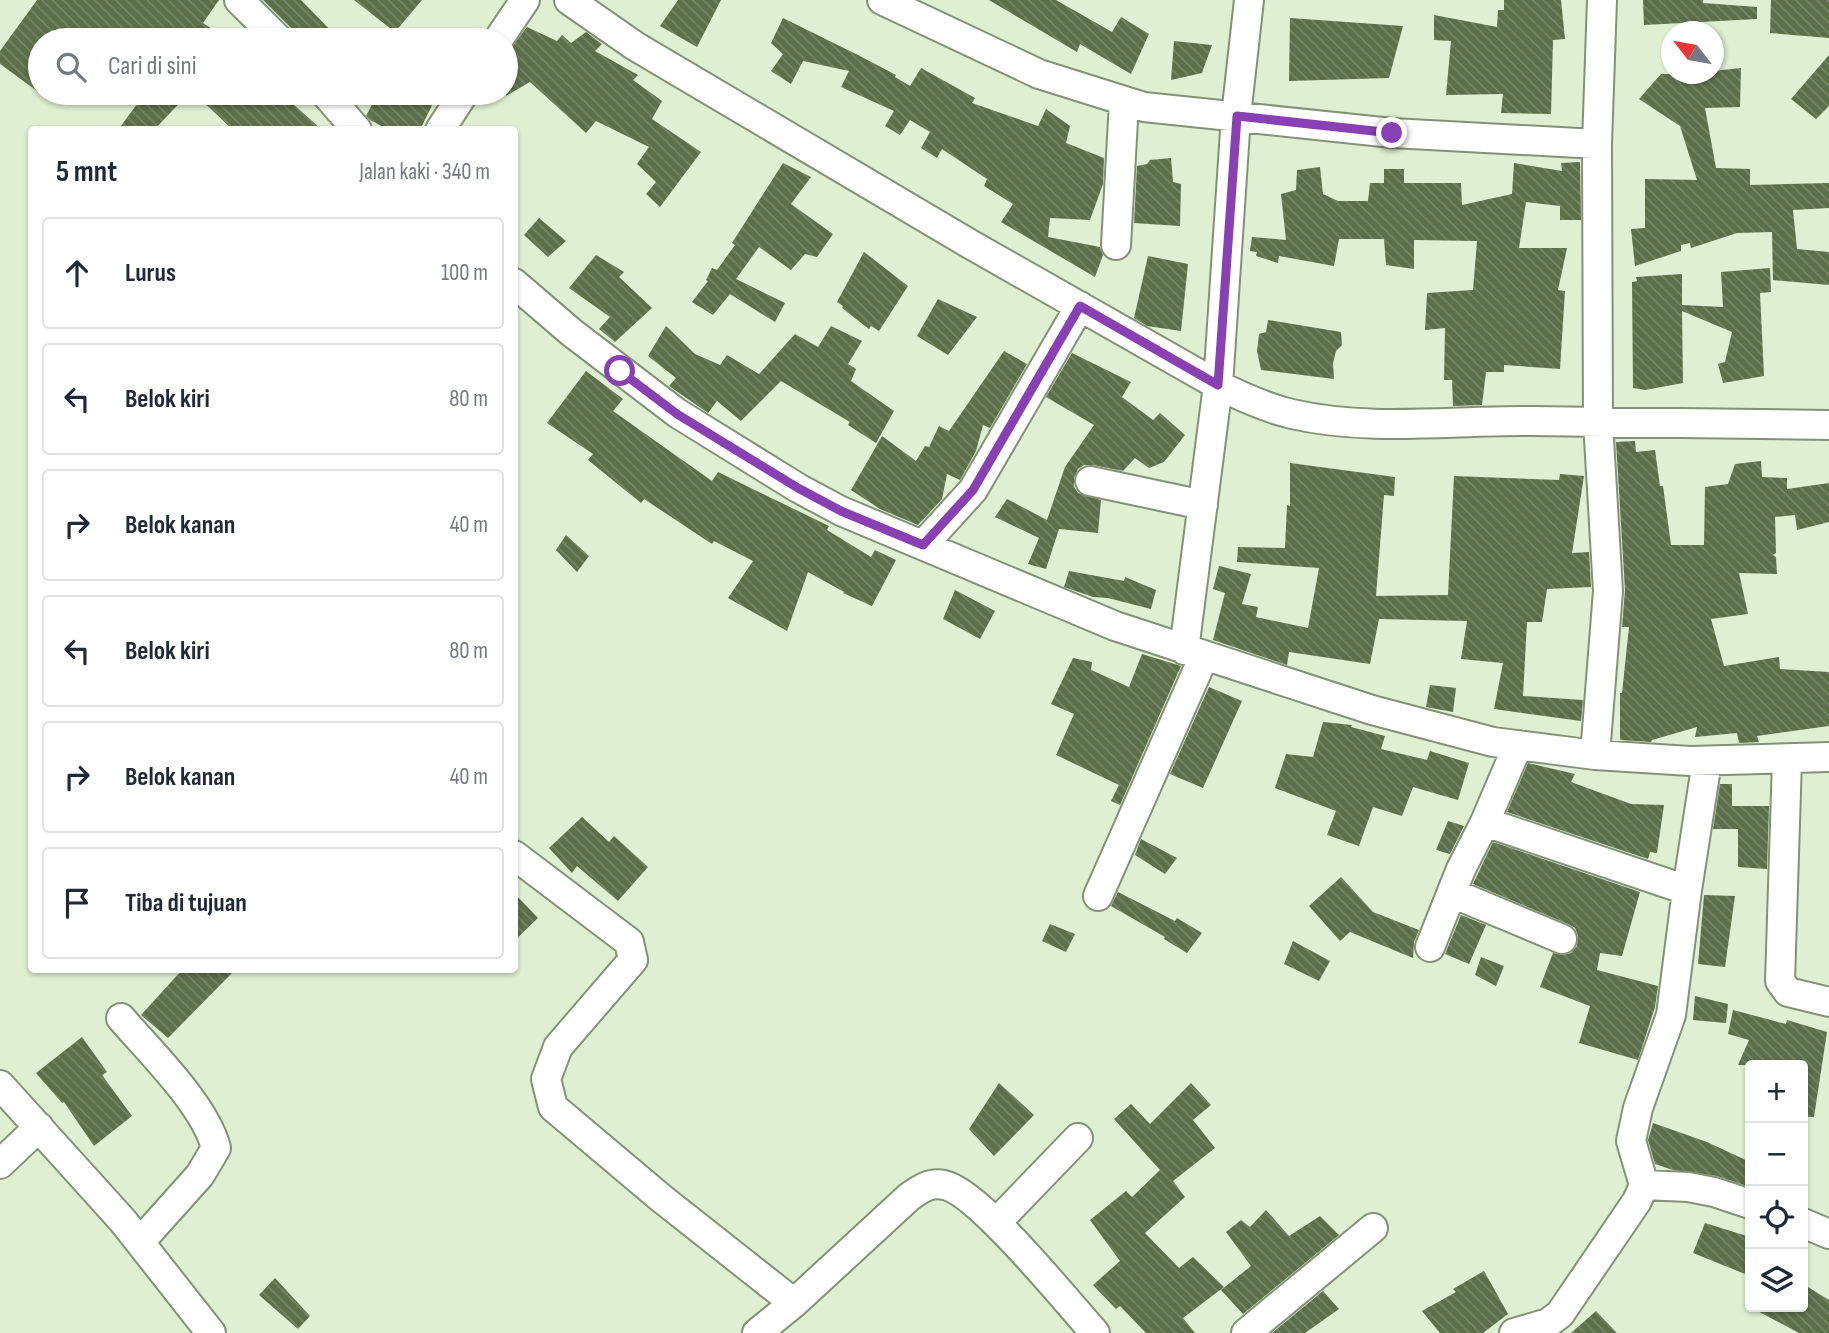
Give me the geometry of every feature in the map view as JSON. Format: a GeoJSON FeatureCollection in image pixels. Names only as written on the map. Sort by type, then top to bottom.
{"type":"FeatureCollection","features":[{"type":"Feature","properties":{"kind":"street"},"geometry":{"type":"LineString","coordinates":[[239,0],[267,28]]}},
{"type":"Feature","properties":{"kind":"street"},"geometry":{"type":"LineString","coordinates":[[506,28],[525,0]]}},
{"type":"Feature","properties":{"kind":"street"},"geometry":{"type":"LineString","coordinates":[[569,0],[635,46],[1080,306],[1218,385],[1266,406],[1330,421],[1385,424],[1527,421],[1829,425]]}},
{"type":"Feature","properties":{"kind":"street"},"geometry":{"type":"LineString","coordinates":[[882,0],[1039,74],[1144,107],[1392,133],[1597,144]]}},
{"type":"Feature","properties":{"kind":"street"},"geometry":{"type":"LineString","coordinates":[[1098,896],[1194,653],[1203,505],[1218,385],[1237,116],[1249,0]]}},
{"type":"Feature","properties":{"kind":"street"},"geometry":{"type":"LineString","coordinates":[[1595,755],[1608,591],[1598,422],[1597,144],[1602,0]]}},
{"type":"Feature","properties":{"kind":"street"},"geometry":{"type":"LineString","coordinates":[[1116,245],[1124,102]]}},
{"type":"Feature","properties":{"kind":"street"},"geometry":{"type":"LineString","coordinates":[[335,105],[353,126]]}},
{"type":"Feature","properties":{"kind":"street"},"geometry":{"type":"LineString","coordinates":[[443,126],[456,105]]}},
{"type":"Feature","properties":{"kind":"street"},"geometry":{"type":"LineString","coordinates":[[518,286],[571,332],[677,414],[798,488],[841,511],[1115,626],[1373,710],[1493,742],[1595,755],[1707,761],[1829,757]]}},
{"type":"Feature","properties":{"kind":"street"},"geometry":{"type":"LineString","coordinates":[[923,545],[973,490],[1080,306]]}},
{"type":"Feature","properties":{"kind":"street"},"geometry":{"type":"LineString","coordinates":[[1090,481],[1203,505]]}},
{"type":"Feature","properties":{"kind":"street"},"geometry":{"type":"LineString","coordinates":[[1430,947],[1518,745]]}},
{"type":"Feature","properties":{"kind":"street"},"geometry":{"type":"LineString","coordinates":[[1787,760],[1780,981],[1788,992],[1829,1002]]}},
{"type":"Feature","properties":{"kind":"street"},"geometry":{"type":"LineString","coordinates":[[1514,1333],[1548,1323],[1560,1314],[1637,1201],[1644,1185],[1631,1141],[1637,1108],[1671,1015],[1707,761]]}},
{"type":"Feature","properties":{"kind":"street"},"geometry":{"type":"LineString","coordinates":[[1485,822],[1687,890]]}},
{"type":"Feature","properties":{"kind":"street"},"geometry":{"type":"LineString","coordinates":[[518,858],[629,942],[633,960],[558,1047],[546,1079],[554,1107],[661,1198],[793,1303]]}},
{"type":"Feature","properties":{"kind":"street"},"geometry":{"type":"LineString","coordinates":[[1452,893],[1562,939]]}},
{"type":"Feature","properties":{"kind":"street"},"geometry":{"type":"LineString","coordinates":[[121,1018],[196,1106],[211,1130],[216,1148],[200,1175],[140,1242]]}},
{"type":"Feature","properties":{"kind":"street"},"geometry":{"type":"LineString","coordinates":[[0,1085],[140,1242],[211,1333]]}},
{"type":"Feature","properties":{"kind":"street"},"geometry":{"type":"LineString","coordinates":[[0,1164],[39,1127]]}},
{"type":"Feature","properties":{"kind":"street"},"geometry":{"type":"LineString","coordinates":[[996,1223],[1078,1138]]}},
{"type":"Feature","properties":{"kind":"street"},"geometry":{"type":"LineString","coordinates":[[757,1333],[909,1197],[924,1186],[946,1185],[964,1194],[996,1223],[1095,1333]]}},
{"type":"Feature","properties":{"kind":"street"},"geometry":{"type":"LineString","coordinates":[[1644,1185],[1688,1187],[1745,1202]]}},
{"type":"Feature","properties":{"kind":"street"},"geometry":{"type":"LineString","coordinates":[[1808,1226],[1829,1237],[1829,1254]]}},
{"type":"Feature","properties":{"kind":"street"},"geometry":{"type":"LineString","coordinates":[[1246,1333],[1373,1228]]}},
{"type":"Feature","properties":{"kind":"building"},"geometry":{"type":"Polygon","coordinates":[[[37,0],[219,0],[203,23],[211,28],[28,28],[28,84],[0,64],[0,51],[37,0]]]}},
{"type":"Feature","properties":{"kind":"building"},"geometry":{"type":"Polygon","coordinates":[[[263,0],[301,0],[328,28],[291,28],[263,0]]]}},
{"type":"Feature","properties":{"kind":"building"},"geometry":{"type":"Polygon","coordinates":[[[354,0],[422,0],[398,28],[390,28],[354,0]]]}},
{"type":"Feature","properties":{"kind":"building"},"geometry":{"type":"Polygon","coordinates":[[[678,0],[721,0],[697,47],[660,26],[678,0]]]}},
{"type":"Feature","properties":{"kind":"building"},"geometry":{"type":"Polygon","coordinates":[[[989,0],[1056,0],[1112,32],[1121,17],[1149,34],[1131,74],[1080,44],[1077,52],[989,0]]]}},
{"type":"Feature","properties":{"kind":"building"},"geometry":{"type":"Polygon","coordinates":[[[1504,0],[1561,0],[1565,39],[1553,40],[1551,114],[1501,113],[1503,94],[1446,95],[1451,41],[1434,40],[1434,15],[1497,27],[1498,10],[1504,10],[1504,0]]]}},
{"type":"Feature","properties":{"kind":"building"},"geometry":{"type":"Polygon","coordinates":[[[1643,0],[1703,0],[1703,3],[1757,7],[1757,19],[1661,21],[1661,24],[1644,25],[1643,0]]]}},
{"type":"Feature","properties":{"kind":"building"},"geometry":{"type":"Polygon","coordinates":[[[1771,0],[1829,0],[1829,38],[1770,33],[1771,0]]]}},
{"type":"Feature","properties":{"kind":"building"},"geometry":{"type":"Polygon","coordinates":[[[783,18],[896,75],[895,77],[910,86],[921,68],[975,98],[972,103],[1038,126],[1046,109],[1070,126],[1066,143],[1104,158],[1103,184],[1090,220],[1050,218],[1048,237],[1100,247],[1103,255],[1095,277],[1001,222],[1013,204],[984,186],[987,179],[942,149],[937,158],[921,148],[930,132],[910,120],[900,135],[885,126],[894,111],[841,87],[849,71],[803,61],[791,84],[771,71],[783,54],[771,43],[783,18]]]}},
{"type":"Feature","properties":{"kind":"building"},"geometry":{"type":"Polygon","coordinates":[[[1290,18],[1403,26],[1389,78],[1289,81],[1290,18]]]}},
{"type":"Feature","properties":{"kind":"building"},"geometry":{"type":"Polygon","coordinates":[[[527,27],[557,41],[562,35],[571,43],[586,32],[602,44],[595,51],[638,75],[633,80],[662,101],[652,119],[701,152],[660,207],[646,194],[656,182],[637,164],[649,147],[596,121],[586,133],[530,82],[518,89],[518,39],[527,27]]]}},
{"type":"Feature","properties":{"kind":"building"},"geometry":{"type":"Polygon","coordinates":[[[1174,41],[1212,45],[1202,73],[1171,80],[1174,41]]]}},
{"type":"Feature","properties":{"kind":"building"},"geometry":{"type":"Polygon","coordinates":[[[1829,55],[1829,106],[1816,119],[1791,99],[1829,55]]]}},
{"type":"Feature","properties":{"kind":"building"},"geometry":{"type":"Polygon","coordinates":[[[1741,68],[1740,107],[1705,108],[1716,168],[1750,169],[1750,185],[1829,183],[1829,208],[1793,210],[1797,249],[1829,252],[1829,285],[1773,280],[1772,232],[1737,233],[1691,248],[1690,243],[1681,245],[1681,251],[1635,266],[1631,229],[1645,228],[1645,179],[1697,180],[1680,126],[1639,99],[1661,74],[1661,84],[1724,84],[1724,70],[1741,68]]]}},
{"type":"Feature","properties":{"kind":"building"},"geometry":{"type":"Polygon","coordinates":[[[136,105],[178,105],[158,126],[121,126],[136,105]]]}},
{"type":"Feature","properties":{"kind":"building"},"geometry":{"type":"Polygon","coordinates":[[[207,105],[294,105],[318,126],[229,126],[207,105]]]}},
{"type":"Feature","properties":{"kind":"building"},"geometry":{"type":"Polygon","coordinates":[[[372,105],[432,105],[422,126],[381,126],[366,116],[372,105]]]}},
{"type":"Feature","properties":{"kind":"building"},"geometry":{"type":"Polygon","coordinates":[[[1171,158],[1173,182],[1181,184],[1180,226],[1134,223],[1137,166],[1147,164],[1150,160],[1171,158]]]}},
{"type":"Feature","properties":{"kind":"building"},"geometry":{"type":"Polygon","coordinates":[[[1580,162],[1581,220],[1560,220],[1560,206],[1526,202],[1519,248],[1567,248],[1558,290],[1565,291],[1560,369],[1504,365],[1504,372],[1486,372],[1482,405],[1453,406],[1452,380],[1444,380],[1445,328],[1425,330],[1427,293],[1473,290],[1477,241],[1414,240],[1414,269],[1386,265],[1384,239],[1339,239],[1334,266],[1279,256],[1278,263],[1256,256],[1257,252],[1250,251],[1252,237],[1286,240],[1281,194],[1296,190],[1297,170],[1320,167],[1323,194],[1338,201],[1368,201],[1370,183],[1384,183],[1384,169],[1404,169],[1404,183],[1461,183],[1462,205],[1512,194],[1514,163],[1562,171],[1561,163],[1580,162]]]}},
{"type":"Feature","properties":{"kind":"building"},"geometry":{"type":"Polygon","coordinates":[[[783,163],[811,177],[791,204],[833,234],[817,257],[805,254],[791,270],[759,247],[736,279],[785,303],[775,322],[730,294],[713,315],[692,302],[708,281],[706,280],[712,268],[717,270],[735,245],[732,243],[783,163]]]}},
{"type":"Feature","properties":{"kind":"building"},"geometry":{"type":"Polygon","coordinates":[[[539,218],[566,241],[548,257],[524,235],[539,218]]]}},
{"type":"Feature","properties":{"kind":"building"},"geometry":{"type":"Polygon","coordinates":[[[864,252],[908,286],[879,331],[871,326],[869,329],[837,302],[864,252]]]}},
{"type":"Feature","properties":{"kind":"building"},"geometry":{"type":"Polygon","coordinates":[[[596,255],[624,272],[619,277],[652,308],[615,342],[599,329],[610,317],[569,288],[596,255]]]}},
{"type":"Feature","properties":{"kind":"building"},"geometry":{"type":"Polygon","coordinates":[[[1148,256],[1188,264],[1181,331],[1147,326],[1134,318],[1148,256]]]}},
{"type":"Feature","properties":{"kind":"building"},"geometry":{"type":"Polygon","coordinates":[[[1770,268],[1771,292],[1760,293],[1764,376],[1723,383],[1718,364],[1725,362],[1732,332],[1682,311],[1683,383],[1645,390],[1633,388],[1632,282],[1637,281],[1636,277],[1682,274],[1682,305],[1723,307],[1721,272],[1770,268]]]}},
{"type":"Feature","properties":{"kind":"building"},"geometry":{"type":"Polygon","coordinates":[[[938,299],[977,317],[948,355],[917,336],[938,299]]]}},
{"type":"Feature","properties":{"kind":"building"},"geometry":{"type":"Polygon","coordinates":[[[1268,320],[1341,332],[1342,345],[1336,351],[1333,363],[1334,379],[1261,370],[1257,351],[1259,334],[1266,332],[1268,320]]]}},
{"type":"Feature","properties":{"kind":"building"},"geometry":{"type":"Polygon","coordinates":[[[666,326],[695,354],[720,365],[727,355],[759,374],[795,334],[818,347],[831,326],[862,341],[848,364],[856,369],[851,381],[894,411],[876,443],[848,425],[850,422],[781,381],[741,421],[717,401],[708,413],[669,386],[676,378],[648,356],[666,326]]]}},
{"type":"Feature","properties":{"kind":"building"},"geometry":{"type":"Polygon","coordinates":[[[1004,351],[1027,364],[990,428],[983,425],[976,451],[960,480],[947,474],[942,499],[918,525],[880,509],[851,490],[882,436],[916,461],[925,446],[929,447],[939,426],[949,431],[1004,351]]]}},
{"type":"Feature","properties":{"kind":"building"},"geometry":{"type":"Polygon","coordinates":[[[1072,353],[1131,382],[1122,397],[1153,420],[1160,413],[1185,435],[1164,462],[1149,468],[1135,458],[1123,471],[1093,465],[1084,465],[1078,469],[1074,487],[1078,493],[1101,500],[1098,533],[1059,529],[1046,569],[1028,564],[1039,538],[995,517],[1007,499],[1047,520],[1065,467],[1094,425],[1046,397],[1072,353]]]}},
{"type":"Feature","properties":{"kind":"building"},"geometry":{"type":"Polygon","coordinates":[[[586,371],[623,399],[613,411],[712,481],[718,472],[829,526],[827,530],[871,557],[875,550],[896,560],[872,606],[843,593],[808,572],[787,631],[728,598],[753,561],[714,541],[712,544],[644,499],[641,503],[588,460],[593,454],[547,423],[586,371]]]}},
{"type":"Feature","properties":{"kind":"building"},"geometry":{"type":"Polygon","coordinates":[[[1635,441],[1636,452],[1655,450],[1671,545],[1704,545],[1705,487],[1728,484],[1735,464],[1761,461],[1762,477],[1787,478],[1787,489],[1829,483],[1829,522],[1797,530],[1795,515],[1775,517],[1776,553],[1773,555],[1776,557],[1777,574],[1739,573],[1748,614],[1711,619],[1724,666],[1779,657],[1780,669],[1829,672],[1829,726],[1757,736],[1759,742],[1739,743],[1737,733],[1695,737],[1697,727],[1651,742],[1620,740],[1620,693],[1629,627],[1622,627],[1625,590],[1616,442],[1635,441]]]}},
{"type":"Feature","properties":{"kind":"building"},"geometry":{"type":"Polygon","coordinates":[[[1290,463],[1395,477],[1394,496],[1384,495],[1376,596],[1448,595],[1454,476],[1559,480],[1560,474],[1584,476],[1572,553],[1589,552],[1591,587],[1547,589],[1542,622],[1527,622],[1523,696],[1583,700],[1581,721],[1494,709],[1503,663],[1461,659],[1467,621],[1379,619],[1370,664],[1289,652],[1287,665],[1213,640],[1225,593],[1213,589],[1219,566],[1251,574],[1242,604],[1258,607],[1256,617],[1308,628],[1319,568],[1237,562],[1238,547],[1285,548],[1287,505],[1290,506],[1290,463]]]}},
{"type":"Feature","properties":{"kind":"building"},"geometry":{"type":"Polygon","coordinates":[[[566,535],[589,556],[577,572],[556,550],[566,535]]]}},
{"type":"Feature","properties":{"kind":"building"},"geometry":{"type":"Polygon","coordinates":[[[1069,571],[1124,581],[1125,577],[1156,590],[1151,609],[1093,597],[1064,587],[1069,571]]]}},
{"type":"Feature","properties":{"kind":"building"},"geometry":{"type":"Polygon","coordinates":[[[955,590],[995,611],[980,639],[943,619],[955,590]]]}},
{"type":"Feature","properties":{"kind":"building"},"geometry":{"type":"Polygon","coordinates":[[[1142,654],[1181,666],[1120,805],[1111,801],[1119,785],[1056,755],[1074,714],[1051,704],[1073,658],[1092,662],[1091,670],[1129,687],[1142,654]]]}},
{"type":"Feature","properties":{"kind":"building"},"geometry":{"type":"Polygon","coordinates":[[[1430,685],[1456,688],[1453,712],[1426,707],[1430,685]]]}},
{"type":"Feature","properties":{"kind":"building"},"geometry":{"type":"Polygon","coordinates":[[[1209,687],[1242,701],[1203,788],[1170,774],[1209,687]]]}},
{"type":"Feature","properties":{"kind":"building"},"geometry":{"type":"Polygon","coordinates":[[[1323,722],[1352,725],[1351,727],[1385,736],[1381,749],[1427,760],[1430,751],[1469,763],[1458,800],[1413,787],[1402,816],[1373,807],[1359,846],[1327,835],[1336,811],[1275,788],[1286,754],[1313,757],[1323,722]]]}},
{"type":"Feature","properties":{"kind":"building"},"geometry":{"type":"Polygon","coordinates":[[[1528,763],[1575,774],[1571,782],[1631,804],[1664,805],[1657,853],[1650,852],[1648,859],[1507,812],[1528,763]]]}},
{"type":"Feature","properties":{"kind":"building"},"geometry":{"type":"Polygon","coordinates":[[[1720,784],[1732,784],[1732,806],[1769,806],[1767,869],[1738,867],[1738,829],[1713,829],[1720,784]]]}},
{"type":"Feature","properties":{"kind":"building"},"geometry":{"type":"Polygon","coordinates":[[[582,817],[609,842],[614,836],[648,867],[618,901],[577,866],[572,873],[549,848],[582,817]]]}},
{"type":"Feature","properties":{"kind":"building"},"geometry":{"type":"Polygon","coordinates":[[[1448,821],[1464,826],[1450,854],[1436,850],[1448,821]]]}},
{"type":"Feature","properties":{"kind":"building"},"geometry":{"type":"Polygon","coordinates":[[[1141,839],[1177,858],[1165,874],[1135,855],[1141,839]]]}},
{"type":"Feature","properties":{"kind":"building"},"geometry":{"type":"Polygon","coordinates":[[[1493,842],[1640,892],[1622,956],[1600,953],[1597,970],[1658,986],[1655,1007],[1638,1060],[1579,1043],[1590,1006],[1540,987],[1553,953],[1571,953],[1577,946],[1578,936],[1575,928],[1568,924],[1473,884],[1493,842]]]}},
{"type":"Feature","properties":{"kind":"building"},"geometry":{"type":"Polygon","coordinates":[[[1341,877],[1373,912],[1419,930],[1414,942],[1413,958],[1350,932],[1340,941],[1309,906],[1341,877]]]}},
{"type":"Feature","properties":{"kind":"building"},"geometry":{"type":"Polygon","coordinates":[[[1118,892],[1175,921],[1177,918],[1202,933],[1187,953],[1111,906],[1118,892]]]}},
{"type":"Feature","properties":{"kind":"building"},"geometry":{"type":"Polygon","coordinates":[[[1704,895],[1735,896],[1725,967],[1698,964],[1704,895]]]}},
{"type":"Feature","properties":{"kind":"building"},"geometry":{"type":"Polygon","coordinates":[[[518,897],[538,918],[518,937],[518,897]]]}},
{"type":"Feature","properties":{"kind":"building"},"geometry":{"type":"Polygon","coordinates":[[[1461,915],[1486,925],[1469,964],[1445,954],[1461,915]]]}},
{"type":"Feature","properties":{"kind":"building"},"geometry":{"type":"Polygon","coordinates":[[[1050,924],[1075,934],[1066,952],[1042,941],[1050,924]]]}},
{"type":"Feature","properties":{"kind":"building"},"geometry":{"type":"Polygon","coordinates":[[[1293,941],[1330,961],[1319,981],[1284,964],[1293,941]]]}},
{"type":"Feature","properties":{"kind":"building"},"geometry":{"type":"Polygon","coordinates":[[[1481,957],[1504,966],[1496,986],[1475,975],[1481,957]]]}},
{"type":"Feature","properties":{"kind":"building"},"geometry":{"type":"Polygon","coordinates":[[[179,973],[232,973],[168,1038],[141,1015],[179,973]]]}},
{"type":"Feature","properties":{"kind":"building"},"geometry":{"type":"Polygon","coordinates":[[[1695,996],[1728,1004],[1726,1023],[1693,1020],[1695,996]]]}},
{"type":"Feature","properties":{"kind":"building"},"geometry":{"type":"Polygon","coordinates":[[[1733,1010],[1786,1024],[1787,1020],[1827,1032],[1814,1117],[1808,1117],[1808,1060],[1745,1060],[1745,1065],[1738,1065],[1749,1040],[1728,1034],[1733,1010]]]}},
{"type":"Feature","properties":{"kind":"building"},"geometry":{"type":"Polygon","coordinates":[[[82,1037],[107,1072],[102,1075],[132,1116],[94,1146],[64,1102],[62,1103],[36,1073],[82,1037]]]}},
{"type":"Feature","properties":{"kind":"building"},"geometry":{"type":"Polygon","coordinates":[[[999,1083],[1034,1115],[994,1156],[969,1129],[999,1083]]]}},
{"type":"Feature","properties":{"kind":"building"},"geometry":{"type":"Polygon","coordinates":[[[1191,1083],[1211,1105],[1193,1120],[1215,1148],[1173,1181],[1185,1197],[1145,1233],[1179,1268],[1193,1257],[1224,1287],[1183,1318],[1195,1333],[1146,1333],[1120,1306],[1116,1309],[1093,1285],[1120,1261],[1090,1220],[1126,1191],[1132,1197],[1160,1170],[1114,1119],[1131,1104],[1150,1124],[1191,1083]]]}},
{"type":"Feature","properties":{"kind":"building"},"geometry":{"type":"Polygon","coordinates":[[[1653,1123],[1707,1142],[1745,1160],[1745,1185],[1717,1176],[1673,1170],[1655,1164],[1648,1140],[1653,1123]]]}},
{"type":"Feature","properties":{"kind":"building"},"geometry":{"type":"Polygon","coordinates":[[[1266,1210],[1289,1236],[1320,1216],[1339,1235],[1243,1314],[1221,1290],[1251,1266],[1226,1232],[1241,1220],[1250,1227],[1266,1210]]]}},
{"type":"Feature","properties":{"kind":"building"},"geometry":{"type":"Polygon","coordinates":[[[1705,1223],[1745,1235],[1745,1274],[1693,1253],[1705,1223]]]}},
{"type":"Feature","properties":{"kind":"building"},"geometry":{"type":"Polygon","coordinates":[[[1484,1271],[1508,1314],[1483,1333],[1440,1333],[1422,1311],[1456,1292],[1453,1289],[1484,1271]]]}},
{"type":"Feature","properties":{"kind":"building"},"geometry":{"type":"Polygon","coordinates":[[[275,1278],[310,1316],[298,1329],[259,1295],[275,1278]]]}},
{"type":"Feature","properties":{"kind":"building"},"geometry":{"type":"Polygon","coordinates":[[[1808,1287],[1829,1300],[1829,1333],[1799,1333],[1759,1312],[1808,1312],[1808,1287]]]}},
{"type":"Feature","properties":{"kind":"building"},"geometry":{"type":"Polygon","coordinates":[[[1323,1291],[1339,1309],[1305,1333],[1272,1333],[1323,1291]]]}},
{"type":"Feature","properties":{"kind":"building"},"geometry":{"type":"Polygon","coordinates":[[[1596,1311],[1617,1333],[1571,1333],[1596,1311]]]}},
{"type":"Feature","properties":{"kind":"route"},"geometry":{"type":"LineString","coordinates":[[620,371],[677,414],[798,488],[841,511],[923,545],[973,490],[1080,306],[1218,385],[1237,116],[1392,133]]}}]}
